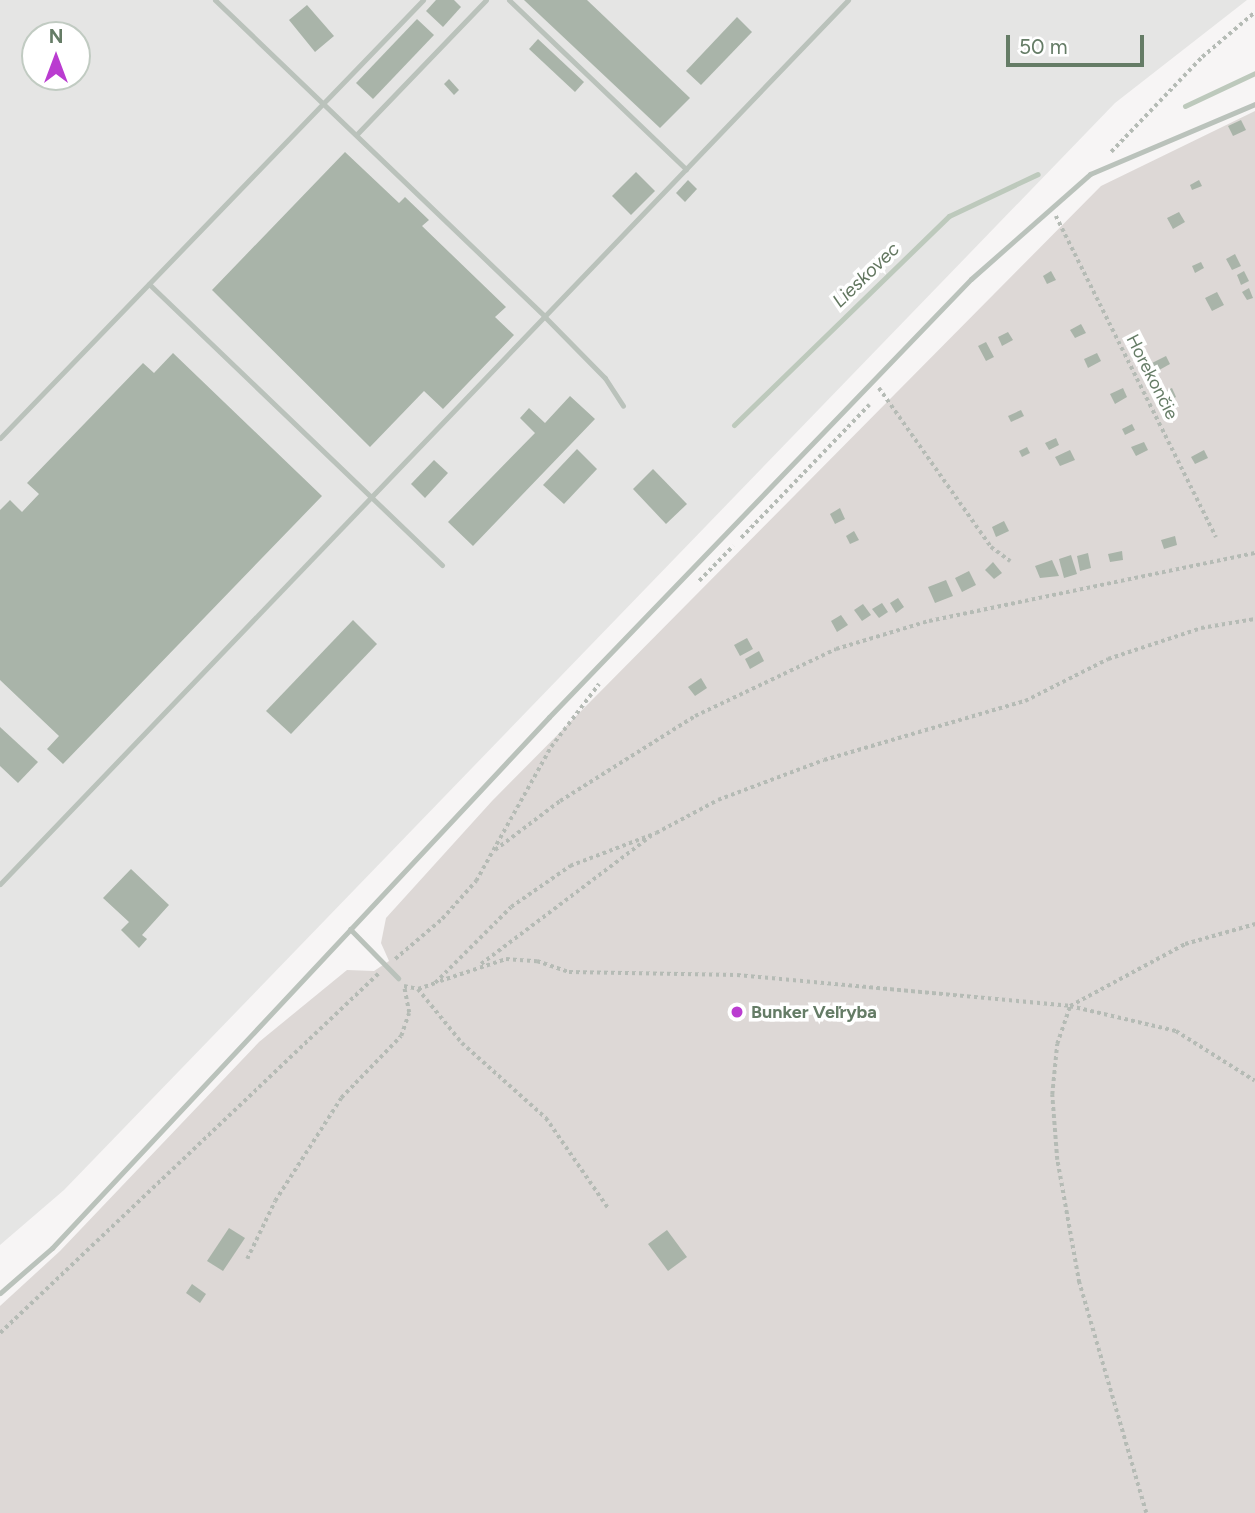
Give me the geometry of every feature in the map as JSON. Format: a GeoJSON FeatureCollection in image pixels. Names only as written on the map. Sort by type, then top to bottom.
{"type":"FeatureCollection","features":[{"type":"Feature","properties":{"kind":"lane"},"geometry":{"type":"LineString","coordinates":[[215,0],[544,316],[605,378],[623,406]]}},
{"type":"Feature","properties":{"kind":"lane"},"geometry":{"type":"LineString","coordinates":[[0,438],[423,0]]}},
{"type":"Feature","properties":{"kind":"lane"},"geometry":{"type":"LineString","coordinates":[[357,134],[486,0]]}},
{"type":"Feature","properties":{"kind":"lane"},"geometry":{"type":"LineString","coordinates":[[509,0],[685,169]]}},
{"type":"Feature","properties":{"kind":"lane"},"geometry":{"type":"LineString","coordinates":[[0,884],[848,0]]}},
{"type":"Feature","properties":{"kind":"lane"},"geometry":{"type":"LineString","coordinates":[[0,1293],[52,1248],[350,929],[971,279],[1090,174],[1255,104]]}},
{"type":"Feature","properties":{"kind":"lane"},"geometry":{"type":"LineString","coordinates":[[149,284],[442,565]]}},
{"type":"Feature","properties":{"kind":"lane"},"geometry":{"type":"LineString","coordinates":[[350,929],[398,978]]}},
{"type":"Feature","properties":{"kind":"path"},"geometry":{"type":"LineString","coordinates":[[1108,154],[1202,57],[1255,12]]}},
{"type":"Feature","properties":{"kind":"path"},"geometry":{"type":"LineString","coordinates":[[1048,222],[1071,190]]}},
{"type":"Feature","properties":{"kind":"path","name":"Horekončie"},"geometry":{"type":"LineString","coordinates":[[1063,230],[1216,537]]}},
{"type":"Feature","properties":{"kind":"path"},"geometry":{"type":"LineString","coordinates":[[874,381],[991,547],[1010,561]]}},
{"type":"Feature","properties":{"kind":"path"},"geometry":{"type":"LineString","coordinates":[[693,587],[891,381]]}},
{"type":"Feature","properties":{"kind":"path"},"geometry":{"type":"LineString","coordinates":[[493,851],[560,801],[695,716],[836,649],[929,621],[1255,553]]}},
{"type":"Feature","properties":{"kind":"path"},"geometry":{"type":"LineString","coordinates":[[435,983],[512,907],[570,866],[656,833],[718,800],[824,760],[1025,701],[1108,659],[1201,628],[1255,619]]}},
{"type":"Feature","properties":{"kind":"path"},"geometry":{"type":"LineString","coordinates":[[393,960],[461,901],[493,851],[566,723],[607,675]]}},
{"type":"Feature","properties":{"kind":"path"},"geometry":{"type":"LineString","coordinates":[[478,965],[656,833]]}},
{"type":"Feature","properties":{"kind":"path"},"geometry":{"type":"LineString","coordinates":[[1146,1513],[1079,1283],[1058,1160],[1052,1095],[1057,1044],[1070,1006],[1185,944],[1255,924]]}},
{"type":"Feature","properties":{"kind":"path"},"geometry":{"type":"LineString","coordinates":[[404,986],[418,989],[478,965],[506,959],[537,961],[569,972],[737,975],[1070,1006],[1176,1031],[1255,1081]]}},
{"type":"Feature","properties":{"kind":"path"},"geometry":{"type":"LineString","coordinates":[[0,1333],[383,969]]}},
{"type":"Feature","properties":{"kind":"path"},"geometry":{"type":"LineString","coordinates":[[247,1259],[275,1201],[341,1098],[401,1036],[409,1013],[404,986],[398,978]]}},
{"type":"Feature","properties":{"kind":"path"},"geometry":{"type":"LineString","coordinates":[[418,989],[462,1043],[546,1118],[608,1208]]}},
{"type":"Feature","properties":{"kind":"shaded area"},"geometry":{"type":"Polygon","coordinates":[[[0,0],[1247,0],[1115,103],[64,1190],[0,1245],[0,0]]]}},
{"type":"Feature","properties":{"kind":"shaded area"},"geometry":{"type":"Polygon","coordinates":[[[1255,111],[1255,1513],[0,1513],[0,1306],[60,1251],[259,1042],[347,970],[374,971],[389,961],[381,943],[386,918],[492,801],[1101,186],[1255,111]]]}},
{"type":"Feature","properties":{"kind":"building"},"geometry":{"type":"Polygon","coordinates":[[[436,0],[454,0],[461,7],[443,27],[426,11],[436,0]]]}},
{"type":"Feature","properties":{"kind":"building"},"geometry":{"type":"Polygon","coordinates":[[[524,0],[587,0],[690,98],[660,128],[524,0]]]}},
{"type":"Feature","properties":{"kind":"building"},"geometry":{"type":"Polygon","coordinates":[[[307,5],[334,36],[315,52],[289,20],[307,5]]]}},
{"type":"Feature","properties":{"kind":"building"},"geometry":{"type":"Polygon","coordinates":[[[737,17],[752,32],[701,85],[686,71],[737,17]]]}},
{"type":"Feature","properties":{"kind":"building"},"geometry":{"type":"Polygon","coordinates":[[[417,19],[434,35],[373,99],[356,83],[417,19]]]}},
{"type":"Feature","properties":{"kind":"building"},"geometry":{"type":"Polygon","coordinates":[[[538,39],[584,82],[575,92],[529,49],[538,39]]]}},
{"type":"Feature","properties":{"kind":"building"},"geometry":{"type":"Polygon","coordinates":[[[449,79],[459,90],[454,95],[444,84],[449,79]]]}},
{"type":"Feature","properties":{"kind":"building"},"geometry":{"type":"Polygon","coordinates":[[[1241,120],[1246,130],[1233,136],[1228,126],[1241,120]]]}},
{"type":"Feature","properties":{"kind":"building"},"geometry":{"type":"Polygon","coordinates":[[[345,152],[399,203],[405,197],[429,220],[422,226],[506,307],[495,317],[514,335],[443,409],[424,391],[370,447],[212,290],[345,152]]]}},
{"type":"Feature","properties":{"kind":"building"},"geometry":{"type":"Polygon","coordinates":[[[636,172],[655,191],[631,215],[612,196],[636,172]]]}},
{"type":"Feature","properties":{"kind":"building"},"geometry":{"type":"Polygon","coordinates":[[[688,180],[697,189],[685,202],[676,193],[688,180]]]}},
{"type":"Feature","properties":{"kind":"building"},"geometry":{"type":"Polygon","coordinates":[[[1199,180],[1202,186],[1192,190],[1190,185],[1199,180]]]}},
{"type":"Feature","properties":{"kind":"building"},"geometry":{"type":"Polygon","coordinates":[[[1179,212],[1185,222],[1173,229],[1167,218],[1179,212]]]}},
{"type":"Feature","properties":{"kind":"building"},"geometry":{"type":"Polygon","coordinates":[[[1235,254],[1241,266],[1232,270],[1226,259],[1235,254]]]}},
{"type":"Feature","properties":{"kind":"building"},"geometry":{"type":"Polygon","coordinates":[[[1201,262],[1204,268],[1195,273],[1192,266],[1201,262]]]}},
{"type":"Feature","properties":{"kind":"building"},"geometry":{"type":"Polygon","coordinates":[[[1051,271],[1056,280],[1047,284],[1043,276],[1051,271]]]}},
{"type":"Feature","properties":{"kind":"building"},"geometry":{"type":"Polygon","coordinates":[[[1244,271],[1249,281],[1241,285],[1237,275],[1244,271]]]}},
{"type":"Feature","properties":{"kind":"building"},"geometry":{"type":"Polygon","coordinates":[[[1249,288],[1253,298],[1247,300],[1242,292],[1249,288]]]}},
{"type":"Feature","properties":{"kind":"building"},"geometry":{"type":"Polygon","coordinates":[[[1217,292],[1224,305],[1212,311],[1205,298],[1217,292]]]}},
{"type":"Feature","properties":{"kind":"building"},"geometry":{"type":"Polygon","coordinates":[[[1081,324],[1086,333],[1075,338],[1070,330],[1081,324]]]}},
{"type":"Feature","properties":{"kind":"building"},"geometry":{"type":"Polygon","coordinates":[[[1008,332],[1013,340],[1002,346],[998,337],[1008,332]]]}},
{"type":"Feature","properties":{"kind":"building"},"geometry":{"type":"Polygon","coordinates":[[[986,342],[994,357],[986,361],[978,346],[986,342]]]}},
{"type":"Feature","properties":{"kind":"building"},"geometry":{"type":"Polygon","coordinates":[[[173,353],[322,496],[63,764],[47,749],[59,736],[0,680],[0,510],[10,500],[22,512],[39,494],[27,483],[143,363],[154,373],[173,353]]]}},
{"type":"Feature","properties":{"kind":"building"},"geometry":{"type":"Polygon","coordinates":[[[1097,353],[1101,361],[1088,368],[1084,359],[1097,353]]]}},
{"type":"Feature","properties":{"kind":"building"},"geometry":{"type":"Polygon","coordinates":[[[1166,356],[1170,364],[1152,374],[1148,365],[1166,356]]]}},
{"type":"Feature","properties":{"kind":"building"},"geometry":{"type":"Polygon","coordinates":[[[1123,388],[1127,397],[1115,404],[1110,394],[1123,388]]]}},
{"type":"Feature","properties":{"kind":"building"},"geometry":{"type":"Polygon","coordinates":[[[1172,388],[1176,397],[1164,404],[1159,394],[1172,388]]]}},
{"type":"Feature","properties":{"kind":"building"},"geometry":{"type":"Polygon","coordinates":[[[570,396],[595,419],[473,546],[448,522],[535,433],[520,418],[529,408],[545,423],[570,396]]]}},
{"type":"Feature","properties":{"kind":"building"},"geometry":{"type":"Polygon","coordinates":[[[1021,410],[1024,416],[1011,422],[1008,416],[1021,410]]]}},
{"type":"Feature","properties":{"kind":"building"},"geometry":{"type":"Polygon","coordinates":[[[1132,424],[1135,430],[1125,435],[1122,429],[1132,424]]]}},
{"type":"Feature","properties":{"kind":"building"},"geometry":{"type":"Polygon","coordinates":[[[1056,438],[1059,445],[1049,450],[1045,443],[1056,438]]]}},
{"type":"Feature","properties":{"kind":"building"},"geometry":{"type":"Polygon","coordinates":[[[1144,442],[1148,450],[1136,456],[1131,447],[1144,442]]]}},
{"type":"Feature","properties":{"kind":"building"},"geometry":{"type":"Polygon","coordinates":[[[1027,447],[1030,453],[1022,457],[1019,451],[1027,447]]]}},
{"type":"Feature","properties":{"kind":"building"},"geometry":{"type":"Polygon","coordinates":[[[577,449],[597,469],[564,504],[543,485],[577,449]]]}},
{"type":"Feature","properties":{"kind":"building"},"geometry":{"type":"Polygon","coordinates":[[[1070,450],[1075,460],[1060,466],[1055,457],[1070,450]]]}},
{"type":"Feature","properties":{"kind":"building"},"geometry":{"type":"Polygon","coordinates":[[[1204,450],[1208,458],[1195,464],[1191,457],[1204,450]]]}},
{"type":"Feature","properties":{"kind":"building"},"geometry":{"type":"Polygon","coordinates":[[[434,460],[448,473],[425,498],[411,484],[434,460]]]}},
{"type":"Feature","properties":{"kind":"building"},"geometry":{"type":"Polygon","coordinates":[[[653,469],[687,504],[666,524],[633,489],[653,469]]]}},
{"type":"Feature","properties":{"kind":"building"},"geometry":{"type":"Polygon","coordinates":[[[840,508],[845,519],[835,524],[830,514],[840,508]]]}},
{"type":"Feature","properties":{"kind":"building"},"geometry":{"type":"Polygon","coordinates":[[[1004,521],[1009,531],[996,537],[992,527],[1004,521]]]}},
{"type":"Feature","properties":{"kind":"building"},"geometry":{"type":"Polygon","coordinates":[[[854,531],[859,540],[850,544],[846,536],[854,531]]]}},
{"type":"Feature","properties":{"kind":"building"},"geometry":{"type":"Polygon","coordinates":[[[1175,536],[1177,545],[1164,549],[1161,540],[1175,536]]]}},
{"type":"Feature","properties":{"kind":"building"},"geometry":{"type":"Polygon","coordinates":[[[1122,551],[1123,560],[1110,562],[1108,554],[1122,551]]]}},
{"type":"Feature","properties":{"kind":"building"},"geometry":{"type":"Polygon","coordinates":[[[1088,553],[1091,568],[1080,571],[1077,556],[1088,553]]]}},
{"type":"Feature","properties":{"kind":"building"},"geometry":{"type":"Polygon","coordinates":[[[1071,555],[1077,574],[1064,578],[1059,559],[1071,555]]]}},
{"type":"Feature","properties":{"kind":"building"},"geometry":{"type":"Polygon","coordinates":[[[1052,560],[1059,576],[1040,578],[1035,566],[1052,560]]]}},
{"type":"Feature","properties":{"kind":"building"},"geometry":{"type":"Polygon","coordinates":[[[993,562],[1002,573],[994,579],[985,570],[993,562]]]}},
{"type":"Feature","properties":{"kind":"building"},"geometry":{"type":"Polygon","coordinates":[[[969,571],[976,585],[962,592],[955,578],[969,571]]]}},
{"type":"Feature","properties":{"kind":"building"},"geometry":{"type":"Polygon","coordinates":[[[946,580],[953,596],[935,603],[928,587],[946,580]]]}},
{"type":"Feature","properties":{"kind":"building"},"geometry":{"type":"Polygon","coordinates":[[[898,598],[904,607],[896,613],[890,603],[898,598]]]}},
{"type":"Feature","properties":{"kind":"building"},"geometry":{"type":"Polygon","coordinates":[[[882,603],[888,612],[879,618],[872,609],[882,603]]]}},
{"type":"Feature","properties":{"kind":"building"},"geometry":{"type":"Polygon","coordinates":[[[863,604],[871,615],[862,621],[854,610],[863,604]]]}},
{"type":"Feature","properties":{"kind":"building"},"geometry":{"type":"Polygon","coordinates":[[[841,615],[848,625],[837,632],[831,621],[841,615]]]}},
{"type":"Feature","properties":{"kind":"building"},"geometry":{"type":"Polygon","coordinates":[[[353,620],[377,644],[291,734],[266,711],[353,620]]]}},
{"type":"Feature","properties":{"kind":"building"},"geometry":{"type":"Polygon","coordinates":[[[747,638],[753,649],[740,656],[734,645],[747,638]]]}},
{"type":"Feature","properties":{"kind":"building"},"geometry":{"type":"Polygon","coordinates":[[[759,651],[764,661],[750,669],[745,659],[759,651]]]}},
{"type":"Feature","properties":{"kind":"building"},"geometry":{"type":"Polygon","coordinates":[[[701,678],[707,688],[695,696],[688,687],[701,678]]]}},
{"type":"Feature","properties":{"kind":"building"},"geometry":{"type":"Polygon","coordinates":[[[0,727],[38,762],[18,783],[0,766],[0,727]]]}},
{"type":"Feature","properties":{"kind":"building"},"geometry":{"type":"Polygon","coordinates":[[[131,869],[169,905],[142,935],[147,939],[139,948],[121,930],[129,922],[103,898],[131,869]]]}},
{"type":"Feature","properties":{"kind":"building"},"geometry":{"type":"Polygon","coordinates":[[[229,1228],[245,1238],[223,1271],[207,1261],[229,1228]]]}},
{"type":"Feature","properties":{"kind":"building"},"geometry":{"type":"Polygon","coordinates":[[[667,1230],[687,1257],[668,1271],[648,1244],[667,1230]]]}},
{"type":"Feature","properties":{"kind":"building"},"geometry":{"type":"Polygon","coordinates":[[[192,1284],[206,1294],[200,1303],[186,1293],[192,1284]]]}},
{"type":"Feature","properties":{"kind":"waterway","name":"Lieskovec"},"geometry":{"type":"LineString","coordinates":[[1185,106],[1255,73]]}},
{"type":"Feature","properties":{"kind":"waterway","name":"Lieskovec"},"geometry":{"type":"LineString","coordinates":[[734,425],[949,216],[1038,174]]}},
{"type":"Feature","properties":{"kind":"place","name":"Bunker Veľryba"},"geometry":{"type":"Point","coordinates":[737,1012]}}]}
